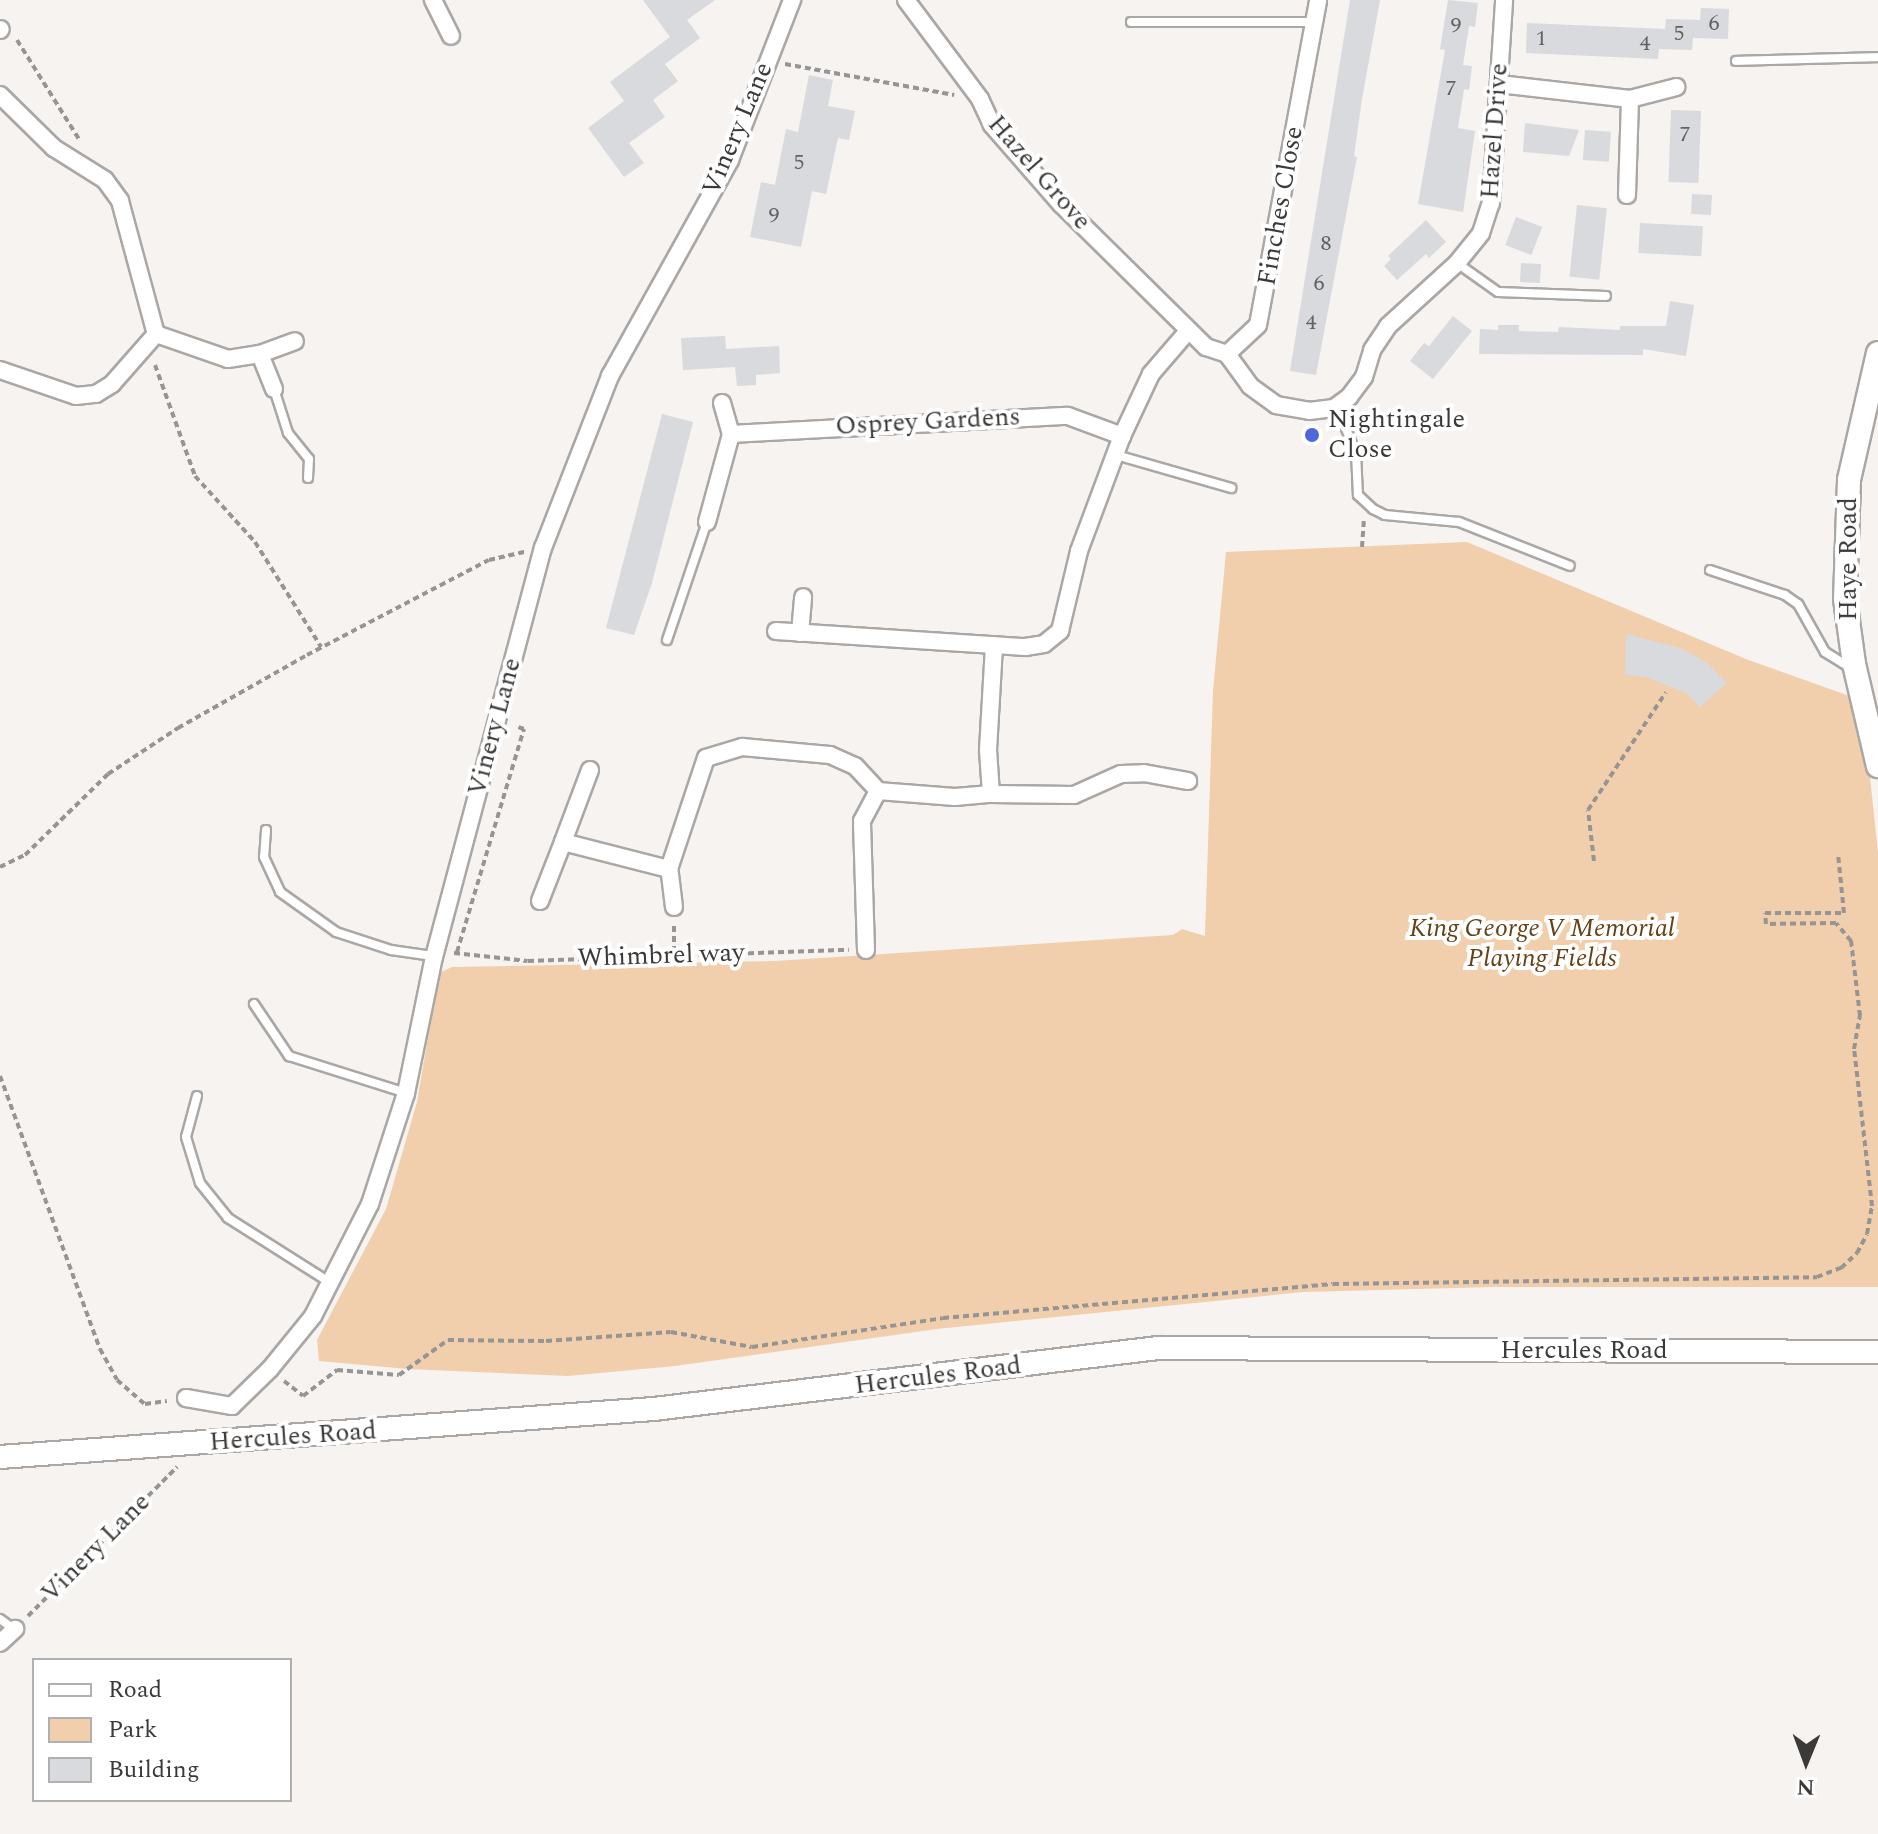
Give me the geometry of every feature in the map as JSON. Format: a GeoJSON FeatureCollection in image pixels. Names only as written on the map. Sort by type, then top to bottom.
{"type":"FeatureCollection","features":[{"type":"Feature","properties":{"kind":"street"},"geometry":{"type":"LineString","coordinates":[[433,0],[451,36]]}},
{"type":"Feature","properties":{"kind":"street","name":"Vinery Lane"},"geometry":{"type":"LineString","coordinates":[[186,1398],[232,1406],[270,1369],[313,1316],[332,1284],[370,1204],[406,1093],[435,954],[543,548],[610,376],[730,160],[792,0]]}},
{"type":"Feature","properties":{"kind":"street","name":"Hazel Grove"},"geometry":{"type":"LineString","coordinates":[[906,0],[980,99],[992,125],[1061,204],[1188,331]]}},
{"type":"Feature","properties":{"kind":"street","name":"Finches Close"},"geometry":{"type":"LineString","coordinates":[[1227,354],[1258,325],[1318,0]]}},
{"type":"Feature","properties":{"kind":"street","name":"Hazel Drive"},"geometry":{"type":"LineString","coordinates":[[1349,397],[1364,377],[1372,350],[1388,326],[1457,263],[1481,233],[1491,203],[1504,0]]}},
{"type":"Feature","properties":{"kind":"street"},"geometry":{"type":"LineString","coordinates":[[1499,84],[1630,99],[1676,87]]}},
{"type":"Feature","properties":{"kind":"street"},"geometry":{"type":"LineString","coordinates":[[0,95],[54,148],[105,180],[120,201],[152,339]]}},
{"type":"Feature","properties":{"kind":"street"},"geometry":{"type":"LineString","coordinates":[[1627,195],[1630,99]]}},
{"type":"Feature","properties":{"kind":"street"},"geometry":{"type":"LineString","coordinates":[[776,631],[994,645],[1044,644],[1060,631],[1079,551],[1122,436],[1151,374],[1188,331],[1206,347],[1227,354],[1250,386],[1276,405],[1309,411],[1334,408],[1349,397]]}},
{"type":"Feature","properties":{"kind":"street"},"geometry":{"type":"LineString","coordinates":[[152,339],[228,359],[260,354],[295,341]]}},
{"type":"Feature","properties":{"kind":"street"},"geometry":{"type":"LineString","coordinates":[[0,370],[76,396],[96,394],[112,384],[152,339]]}},
{"type":"Feature","properties":{"kind":"street","name":"Haye Road"},"geometry":{"type":"LineString","coordinates":[[1878,353],[1872,398],[1849,480],[1845,531],[1845,599],[1856,671],[1878,766]]}},
{"type":"Feature","properties":{"kind":"street"},"geometry":{"type":"LineString","coordinates":[[260,354],[274,389]]}},
{"type":"Feature","properties":{"kind":"street"},"geometry":{"type":"LineString","coordinates":[[707,522],[731,434],[722,403]]}},
{"type":"Feature","properties":{"kind":"street","name":"Osprey Gardens"},"geometry":{"type":"LineString","coordinates":[[731,434],[1068,416],[1122,436]]}},
{"type":"Feature","properties":{"kind":"street"},"geometry":{"type":"LineString","coordinates":[[800,633],[803,597]]}},
{"type":"Feature","properties":{"kind":"street"},"geometry":{"type":"LineString","coordinates":[[991,794],[988,750],[994,645]]}},
{"type":"Feature","properties":{"kind":"street"},"geometry":{"type":"LineString","coordinates":[[674,907],[669,869],[706,758],[742,747],[830,755],[855,766],[878,791],[955,797],[1074,795],[1121,774],[1144,773],[1188,781]]}},
{"type":"Feature","properties":{"kind":"street"},"geometry":{"type":"LineString","coordinates":[[540,901],[590,770]]}},
{"type":"Feature","properties":{"kind":"street"},"geometry":{"type":"LineString","coordinates":[[866,950],[862,821],[878,791]]}},
{"type":"Feature","properties":{"kind":"street"},"geometry":{"type":"LineString","coordinates":[[563,842],[669,869]]}},
{"type":"Feature","properties":{"kind":"street","name":"Hercules Road"},"geometry":{"type":"LineString","coordinates":[[0,1457],[654,1409],[1158,1348],[1878,1352]]}},
{"type":"Feature","properties":{"kind":"street"},"geometry":{"type":"LineString","coordinates":[[0,1643],[15,1629]]}},
{"type":"Feature","properties":{"kind":"lane"},"geometry":{"type":"LineString","coordinates":[[1131,22],[1314,22]]}},
{"type":"Feature","properties":{"kind":"lane"},"geometry":{"type":"LineString","coordinates":[[1736,61],[1878,57]]}},
{"type":"Feature","properties":{"kind":"lane"},"geometry":{"type":"LineString","coordinates":[[1457,263],[1498,292],[1606,296]]}},
{"type":"Feature","properties":{"kind":"lane"},"geometry":{"type":"LineString","coordinates":[[274,389],[288,433],[309,459],[308,478]]}},
{"type":"Feature","properties":{"kind":"lane"},"geometry":{"type":"LineString","coordinates":[[1349,397],[1342,419],[1356,453],[1358,495],[1365,502],[1385,515],[1459,522],[1570,566]]}},
{"type":"Feature","properties":{"kind":"lane"},"geometry":{"type":"LineString","coordinates":[[1115,455],[1231,488]]}},
{"type":"Feature","properties":{"kind":"lane"},"geometry":{"type":"LineString","coordinates":[[667,640],[707,522]]}},
{"type":"Feature","properties":{"kind":"lane"},"geometry":{"type":"LineString","coordinates":[[1710,570],[1785,595],[1798,604],[1825,652],[1856,671]]}},
{"type":"Feature","properties":{"kind":"lane"},"geometry":{"type":"LineString","coordinates":[[266,830],[264,857],[280,892],[336,932],[391,950],[435,954]]}},
{"type":"Feature","properties":{"kind":"lane"},"geometry":{"type":"LineString","coordinates":[[254,1004],[289,1056],[406,1093]]}},
{"type":"Feature","properties":{"kind":"lane"},"geometry":{"type":"LineString","coordinates":[[197,1096],[186,1137],[200,1183],[228,1218],[332,1284]]}},
{"type":"Feature","properties":{"kind":"lane"},"geometry":{"type":"LineString","coordinates":[[0,1619],[15,1629]]}},
{"type":"Feature","properties":{"kind":"path"},"geometry":{"type":"LineString","coordinates":[[5,32],[105,180]]}},
{"type":"Feature","properties":{"kind":"path"},"geometry":{"type":"LineString","coordinates":[[768,60],[980,99]]}},
{"type":"Feature","properties":{"kind":"path"},"geometry":{"type":"LineString","coordinates":[[152,339],[195,476],[255,542],[322,647]]}},
{"type":"Feature","properties":{"kind":"path"},"geometry":{"type":"LineString","coordinates":[[1362,547],[1365,502]]}},
{"type":"Feature","properties":{"kind":"path"},"geometry":{"type":"LineString","coordinates":[[0,867],[25,855],[108,774],[178,728],[322,647],[489,560],[543,548]]}},
{"type":"Feature","properties":{"kind":"path"},"geometry":{"type":"LineString","coordinates":[[1594,861],[1588,810],[1666,692]]}},
{"type":"Feature","properties":{"kind":"path"},"geometry":{"type":"LineString","coordinates":[[457,953],[524,729],[497,721]]}},
{"type":"Feature","properties":{"kind":"path"},"geometry":{"type":"LineString","coordinates":[[270,1369],[303,1396],[337,1370],[399,1375],[448,1340],[546,1341],[671,1332],[752,1347],[943,1318],[1333,1284],[1817,1277],[1841,1268],[1857,1253],[1867,1234],[1872,1206],[1854,1049],[1860,1016],[1851,941],[1836,923],[1766,924],[1765,913],[1844,913],[1838,854]]}},
{"type":"Feature","properties":{"kind":"path"},"geometry":{"type":"LineString","coordinates":[[674,907],[674,954]]}},
{"type":"Feature","properties":{"kind":"path","name":"Whimbrel way"},"geometry":{"type":"LineString","coordinates":[[435,954],[457,953],[528,961],[866,950]]}},
{"type":"Feature","properties":{"kind":"path"},"geometry":{"type":"LineString","coordinates":[[0,1076],[100,1349],[117,1380],[145,1404],[186,1398]]}},
{"type":"Feature","properties":{"kind":"path","name":"Vinery Lane"},"geometry":{"type":"LineString","coordinates":[[15,1629],[182,1462],[169,1462]]}},
{"type":"Feature","properties":{"kind":"green space","name":"King George V Memorial Playing Fields"},"geometry":{"type":"Polygon","coordinates":[[[1467,542],[1746,659],[1855,698],[1868,758],[1878,853],[1878,1287],[1492,1287],[1303,1292],[937,1329],[675,1366],[568,1376],[408,1369],[319,1361],[317,1340],[386,1209],[417,1102],[439,973],[452,967],[775,961],[1173,935],[1182,929],[1205,936],[1213,691],[1226,552],[1467,542]]]}},
{"type":"Feature","properties":{"kind":"building"},"geometry":{"type":"Polygon","coordinates":[[[643,0],[715,0],[687,20],[700,38],[665,64],[678,81],[653,100],[665,117],[629,143],[644,163],[624,177],[588,128],[624,101],[610,82],[670,37],[643,0]]]}},
{"type":"Feature","properties":{"kind":"building"},"geometry":{"type":"Polygon","coordinates":[[[1350,0],[1380,0],[1362,99],[1354,156],[1357,157],[1316,375],[1290,371],[1350,0]]]}},
{"type":"Feature","properties":{"kind":"building"},"geometry":{"type":"Polygon","coordinates":[[[1448,0],[1478,3],[1475,27],[1469,26],[1463,65],[1472,66],[1469,90],[1464,89],[1458,128],[1475,131],[1463,212],[1418,204],[1445,50],[1440,49],[1448,0]]]}},
{"type":"Feature","properties":{"kind":"building"},"geometry":{"type":"Polygon","coordinates":[[[1701,8],[1729,9],[1728,39],[1693,38],[1692,50],[1659,49],[1658,59],[1526,53],[1527,23],[1665,29],[1666,19],[1700,20],[1701,8]]]}},
{"type":"Feature","properties":{"kind":"building"},"geometry":{"type":"Polygon","coordinates":[[[809,75],[833,80],[828,106],[855,111],[849,140],[838,138],[826,194],[812,191],[801,247],[750,237],[761,182],[775,185],[786,129],[798,132],[809,75]]]}},
{"type":"Feature","properties":{"kind":"building"},"geometry":{"type":"Polygon","coordinates":[[[1671,110],[1701,111],[1698,183],[1668,182],[1671,110]]]}},
{"type":"Feature","properties":{"kind":"building"},"geometry":{"type":"Polygon","coordinates":[[[1525,123],[1579,130],[1569,156],[1523,152],[1525,123]]]}},
{"type":"Feature","properties":{"kind":"building"},"geometry":{"type":"Polygon","coordinates":[[[1585,130],[1611,132],[1609,162],[1583,160],[1585,130]]]}},
{"type":"Feature","properties":{"kind":"building"},"geometry":{"type":"Polygon","coordinates":[[[1692,194],[1712,195],[1711,215],[1691,214],[1692,194]]]}},
{"type":"Feature","properties":{"kind":"building"},"geometry":{"type":"Polygon","coordinates":[[[1577,205],[1607,208],[1599,280],[1569,277],[1577,205]]]}},
{"type":"Feature","properties":{"kind":"building"},"geometry":{"type":"Polygon","coordinates":[[[1516,217],[1542,227],[1531,255],[1505,245],[1516,217]]]}},
{"type":"Feature","properties":{"kind":"building"},"geometry":{"type":"Polygon","coordinates":[[[1426,220],[1446,242],[1429,258],[1426,254],[1397,280],[1384,266],[1391,259],[1388,256],[1426,220]]]}},
{"type":"Feature","properties":{"kind":"building"},"geometry":{"type":"Polygon","coordinates":[[[1640,223],[1703,226],[1701,256],[1638,253],[1640,223]]]}},
{"type":"Feature","properties":{"kind":"building"},"geometry":{"type":"Polygon","coordinates":[[[1521,263],[1541,264],[1540,283],[1520,282],[1521,263]]]}},
{"type":"Feature","properties":{"kind":"building"},"geometry":{"type":"Polygon","coordinates":[[[1670,301],[1694,305],[1686,356],[1643,349],[1643,355],[1479,354],[1480,329],[1498,330],[1498,325],[1519,325],[1519,331],[1558,332],[1559,327],[1620,330],[1620,326],[1666,326],[1670,301]]]}},
{"type":"Feature","properties":{"kind":"building"},"geometry":{"type":"Polygon","coordinates":[[[1453,316],[1472,331],[1433,379],[1410,361],[1424,343],[1429,346],[1453,316]]]}},
{"type":"Feature","properties":{"kind":"building"},"geometry":{"type":"Polygon","coordinates":[[[725,336],[726,349],[779,346],[780,373],[756,375],[756,385],[737,386],[735,367],[683,370],[681,338],[725,336]]]}},
{"type":"Feature","properties":{"kind":"building"},"geometry":{"type":"Polygon","coordinates":[[[662,414],[693,422],[652,583],[634,635],[606,628],[662,414]]]}},
{"type":"Feature","properties":{"kind":"building"},"geometry":{"type":"Polygon","coordinates":[[[1626,634],[1680,648],[1706,662],[1727,683],[1700,707],[1686,693],[1646,677],[1625,675],[1626,634]]]}},
{"type":"Feature","properties":{"kind":"place","name":"Nightingale Close"},"geometry":{"type":"Point","coordinates":[1312,435]}}]}
